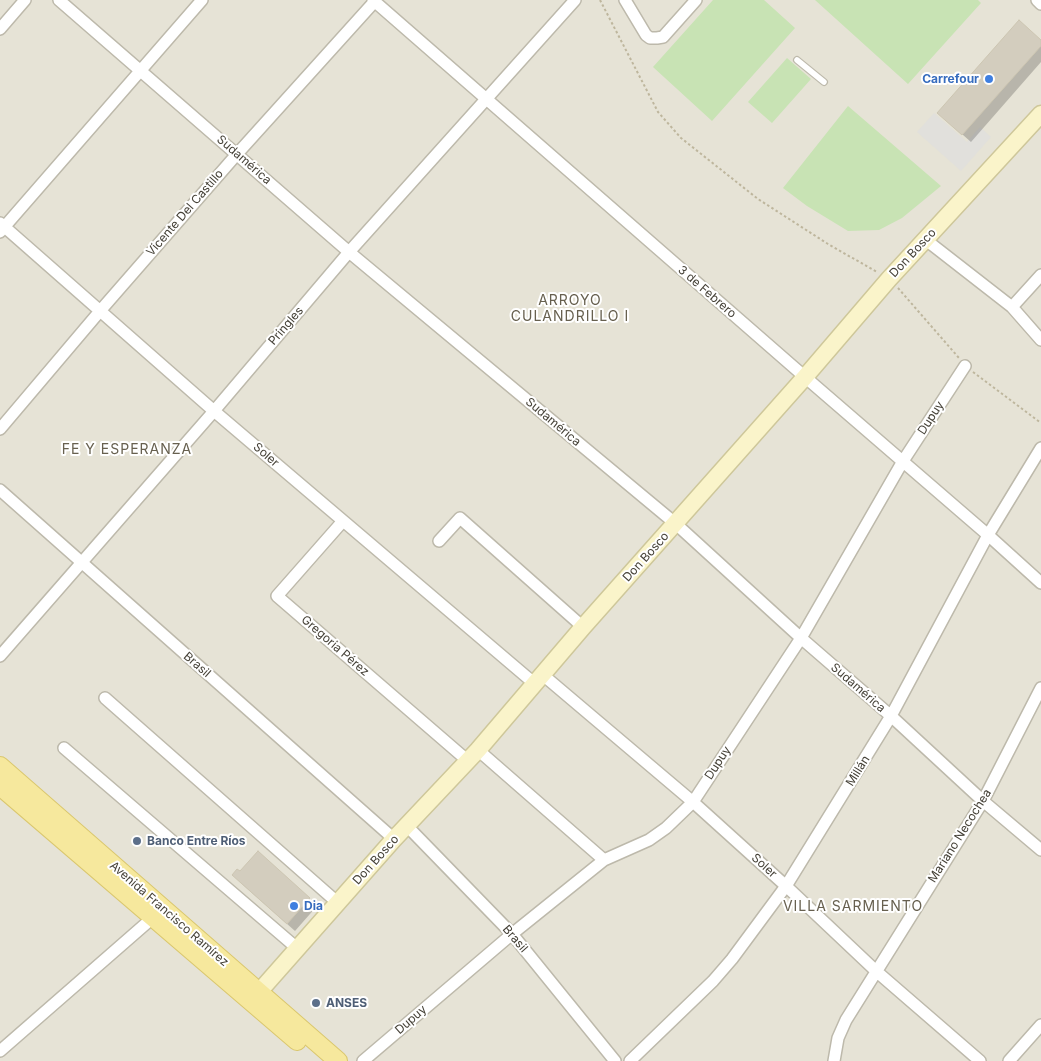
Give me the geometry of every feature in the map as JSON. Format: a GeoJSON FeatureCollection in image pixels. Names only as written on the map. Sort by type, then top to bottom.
{"type":"FeatureCollection","features":[{"type":"Feature","properties":{"kind":"main road","name":"Don Bosco"},"geometry":{"type":"LineString","coordinates":[[255,996],[406,826],[473,756],[583,627],[805,378],[890,279],[1041,114]]}},
{"type":"Feature","properties":{"kind":"main road","name":"Avenida Francisco Ramírez"},"geometry":{"type":"LineString","coordinates":[[0,766],[157,913]]}},
{"type":"Feature","properties":{"kind":"main road","name":"Avenida Francisco Ramírez"},"geometry":{"type":"LineString","coordinates":[[0,786],[157,913],[255,996],[338,1061]]}},
{"type":"Feature","properties":{"kind":"main road","name":"Avenida Francisco Ramírez"},"geometry":{"type":"LineString","coordinates":[[255,996],[320,1061]]}},
{"type":"Feature","properties":{"kind":"street"},"geometry":{"type":"LineString","coordinates":[[0,28],[25,0]]}},
{"type":"Feature","properties":{"kind":"street","name":"Sudamérica"},"geometry":{"type":"LineString","coordinates":[[59,0],[350,252],[676,524],[983,801],[1041,850]]}},
{"type":"Feature","properties":{"kind":"street"},"geometry":{"type":"LineString","coordinates":[[1,228],[202,0]]}},
{"type":"Feature","properties":{"kind":"street","name":"3 de Febrero"},"geometry":{"type":"LineString","coordinates":[[375,0],[805,378],[904,461],[1041,583]]}},
{"type":"Feature","properties":{"kind":"street","name":"Vicente Del Castillo"},"geometry":{"type":"LineString","coordinates":[[0,429],[100,310],[375,0]]}},
{"type":"Feature","properties":{"kind":"street","name":"Pringles"},"geometry":{"type":"LineString","coordinates":[[0,656],[350,252],[575,0]]}},
{"type":"Feature","properties":{"kind":"street"},"geometry":{"type":"LineString","coordinates":[[626,0],[650,38],[663,37],[696,0]]}},
{"type":"Feature","properties":{"kind":"street"},"geometry":{"type":"LineString","coordinates":[[1037,0],[1041,4]]}},
{"type":"Feature","properties":{"kind":"street","name":"Soler"},"geometry":{"type":"LineString","coordinates":[[1,228],[100,310],[214,411],[343,521],[693,802],[876,971],[980,1061]]}},
{"type":"Feature","properties":{"kind":"street"},"geometry":{"type":"LineString","coordinates":[[926,240],[1012,307],[1041,340]]}},
{"type":"Feature","properties":{"kind":"street"},"geometry":{"type":"LineString","coordinates":[[1012,307],[1041,275]]}},
{"type":"Feature","properties":{"kind":"street","name":"Dupuy"},"geometry":{"type":"LineString","coordinates":[[363,1061],[512,934],[604,860],[649,840],[666,828],[693,802],[801,638],[904,461],[965,366]]}},
{"type":"Feature","properties":{"kind":"street","name":"Millán"},"geometry":{"type":"LineString","coordinates":[[630,1061],[713,981],[732,959],[786,886],[891,716],[988,535],[1041,448]]}},
{"type":"Feature","properties":{"kind":"street","name":"Brasil"},"geometry":{"type":"LineString","coordinates":[[0,490],[394,840]]}},
{"type":"Feature","properties":{"kind":"street"},"geometry":{"type":"LineString","coordinates":[[439,541],[460,518],[583,627]]}},
{"type":"Feature","properties":{"kind":"street","name":"Gregoria Pérez"},"geometry":{"type":"LineString","coordinates":[[343,521],[277,596],[473,756]]}},
{"type":"Feature","properties":{"kind":"street","name":"Mariano Necochea"},"geometry":{"type":"LineString","coordinates":[[834,1061],[838,1038],[846,1020],[983,801],[1041,688]]}},
{"type":"Feature","properties":{"kind":"street"},"geometry":{"type":"LineString","coordinates":[[105,698],[338,903]]}},
{"type":"Feature","properties":{"kind":"street"},"geometry":{"type":"LineString","coordinates":[[64,748],[298,949]]}},
{"type":"Feature","properties":{"kind":"street"},"geometry":{"type":"LineString","coordinates":[[473,756],[604,860]]}},
{"type":"Feature","properties":{"kind":"street","name":"Brasil"},"geometry":{"type":"LineString","coordinates":[[406,826],[512,934],[615,1061]]}},
{"type":"Feature","properties":{"kind":"street"},"geometry":{"type":"LineString","coordinates":[[0,1051],[5,1039],[157,913]]}},
{"type":"Feature","properties":{"kind":"street"},"geometry":{"type":"LineString","coordinates":[[1010,1061],[1041,1025]]}},
{"type":"Feature","properties":{"kind":"lane"},"geometry":{"type":"LineString","coordinates":[[796,60],[824,82]]}},
{"type":"Feature","properties":{"kind":"path"},"geometry":{"type":"LineString","coordinates":[[600,0],[658,112],[681,138],[758,199],[828,244],[890,279],[965,366],[1041,423]]}},
{"type":"Feature","properties":{"kind":"shaded area"},"geometry":{"type":"Polygon","coordinates":[[[0,0],[1041,0],[1041,1061],[0,1061],[0,0]]]}},
{"type":"Feature","properties":{"kind":"shaded area"},"geometry":{"type":"Polygon","coordinates":[[[934,113],[967,142],[980,127],[991,137],[961,171],[917,132],[934,113]]]}},
{"type":"Feature","properties":{"kind":"green space"},"geometry":{"type":"Polygon","coordinates":[[[713,0],[764,0],[795,28],[712,121],[653,67],[713,0]]]}},
{"type":"Feature","properties":{"kind":"green space"},"geometry":{"type":"Polygon","coordinates":[[[815,0],[978,0],[981,3],[908,84],[815,0]]]}},
{"type":"Feature","properties":{"kind":"green space"},"geometry":{"type":"Polygon","coordinates":[[[787,58],[811,79],[772,123],[748,102],[787,58]]]}},
{"type":"Feature","properties":{"kind":"green space"},"geometry":{"type":"Polygon","coordinates":[[[848,106],[941,186],[902,218],[879,230],[848,231],[807,206],[783,188],[848,106]]]}},
{"type":"Feature","properties":{"kind":"building","name":"Carrefour"},"geometry":{"type":"Polygon","coordinates":[[[1019,20],[1041,40],[1041,46],[962,135],[937,113],[1019,20]]]}},
{"type":"Feature","properties":{"kind":"building"},"geometry":{"type":"Polygon","coordinates":[[[258,851],[310,898],[287,924],[232,875],[237,869],[240,871],[258,851]]]}},
{"type":"Feature","properties":{"kind":"place","name":"Carrefour"},"geometry":{"type":"Point","coordinates":[989,79]}},
{"type":"Feature","properties":{"kind":"place","name":"Banco Entre Ríos"},"geometry":{"type":"Point","coordinates":[137,841]}},
{"type":"Feature","properties":{"kind":"place","name":"Dia"},"geometry":{"type":"Point","coordinates":[294,906]}},
{"type":"Feature","properties":{"kind":"place","name":"ANSES"},"geometry":{"type":"Point","coordinates":[316,1003]}},
{"type":"Feature","properties":{"kind":"district","name":"ARROYO CULANDRILLO I"},"geometry":{"type":"Point","coordinates":[570,310]}},
{"type":"Feature","properties":{"kind":"district","name":"FE Y ESPERANZA"},"geometry":{"type":"Point","coordinates":[127,450]}},
{"type":"Feature","properties":{"kind":"district","name":"VILLA SARMIENTO"},"geometry":{"type":"Point","coordinates":[853,907]}}]}
